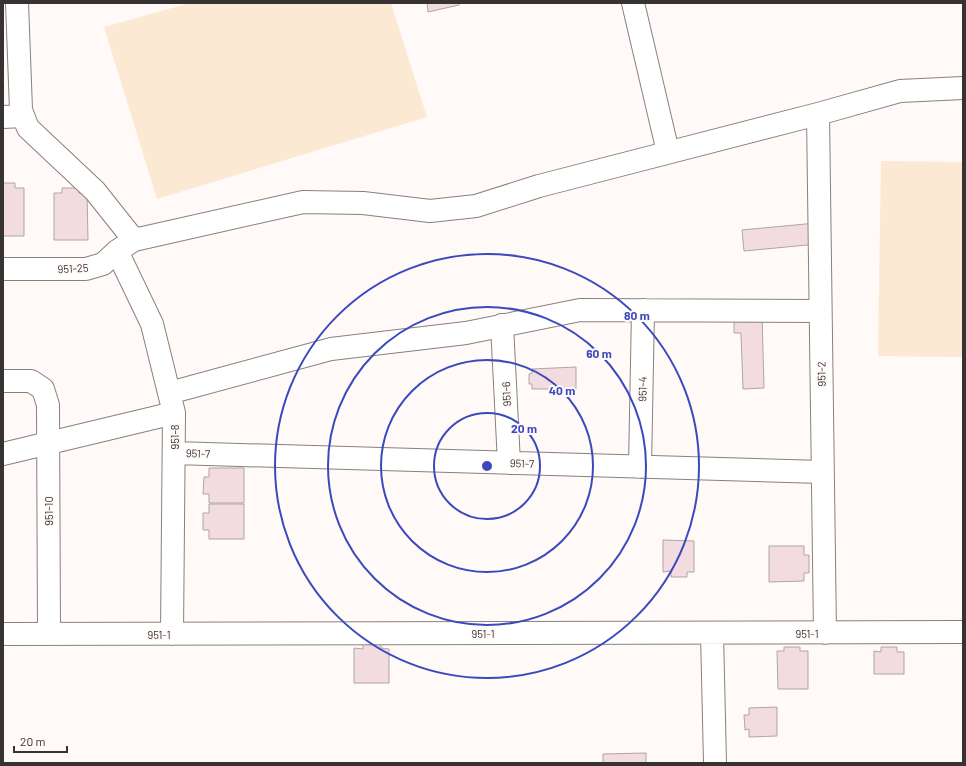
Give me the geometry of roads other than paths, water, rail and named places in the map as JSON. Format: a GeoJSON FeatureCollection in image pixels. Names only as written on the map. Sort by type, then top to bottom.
{"type":"FeatureCollection","features":[{"type":"Feature","properties":{"kind":"street"},"geometry":{"type":"LineString","coordinates":[[13,116],[21,110],[17,3]]}},
{"type":"Feature","properties":{"kind":"street"},"geometry":{"type":"LineString","coordinates":[[633,3],[668,152]]}},
{"type":"Feature","properties":{"kind":"street"},"geometry":{"type":"LineString","coordinates":[[126,245],[303,202],[363,203],[430,211],[476,206],[539,186],[818,114],[900,91],[963,88]]}},
{"type":"Feature","properties":{"kind":"street","name":"951-2"},"geometry":{"type":"LineString","coordinates":[[818,114],[824,633]]}},
{"type":"Feature","properties":{"kind":"street","name":"951-8"},"geometry":{"type":"LineString","coordinates":[[13,116],[28,128],[95,191],[126,245],[152,324],[171,403],[174,452],[172,634]]}},
{"type":"Feature","properties":{"kind":"street","name":"951-25"},"geometry":{"type":"LineString","coordinates":[[3,269],[86,269],[103,264],[126,245]]}},
{"type":"Feature","properties":{"kind":"street"},"geometry":{"type":"LineString","coordinates":[[3,454],[48,443],[331,349],[466,333],[580,310],[820,311]]}},
{"type":"Feature","properties":{"kind":"street","name":"951-4"},"geometry":{"type":"LineString","coordinates":[[640,467],[643,310]]}},
{"type":"Feature","properties":{"kind":"street","name":"951-6"},"geometry":{"type":"LineString","coordinates":[[502,325],[509,463]]}},
{"type":"Feature","properties":{"kind":"street","name":"951-10"},"geometry":{"type":"LineString","coordinates":[[3,381],[31,381],[43,389],[48,405],[49,633]]}},
{"type":"Feature","properties":{"kind":"street","name":"951-7"},"geometry":{"type":"LineString","coordinates":[[174,452],[822,472]]}},
{"type":"Feature","properties":{"kind":"street","name":"951-1"},"geometry":{"type":"LineString","coordinates":[[3,634],[712,634],[963,632]]}},
{"type":"Feature","properties":{"kind":"street"},"geometry":{"type":"LineString","coordinates":[[712,634],[715,763]]}}]}
